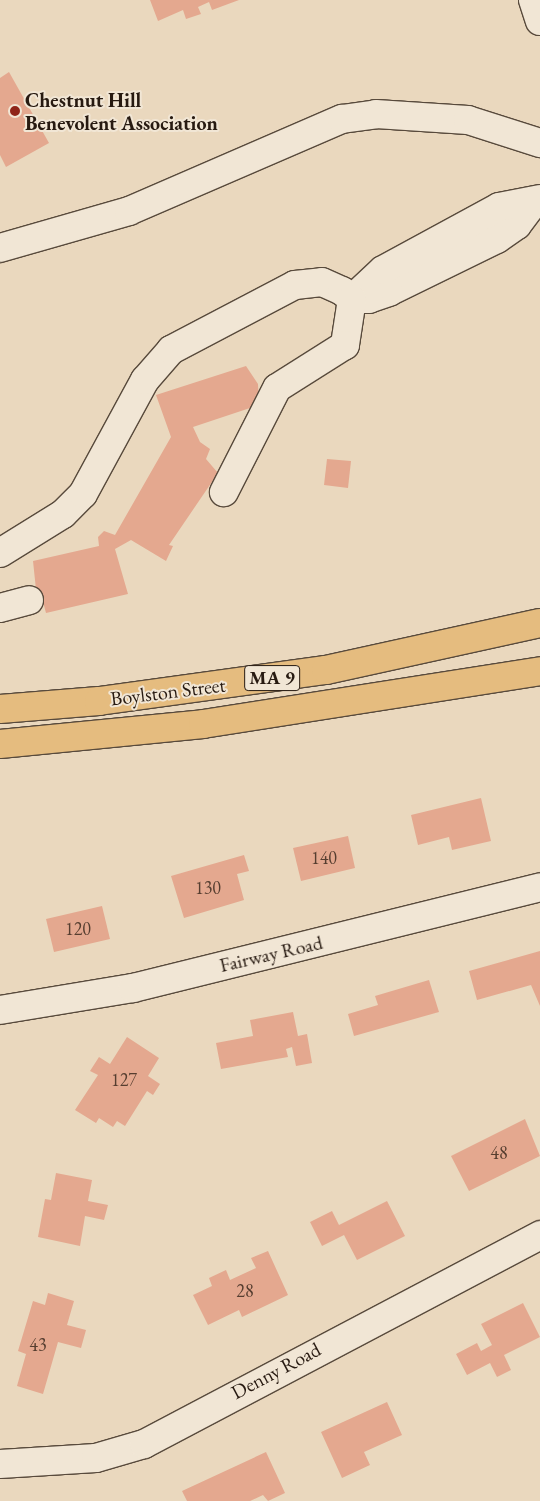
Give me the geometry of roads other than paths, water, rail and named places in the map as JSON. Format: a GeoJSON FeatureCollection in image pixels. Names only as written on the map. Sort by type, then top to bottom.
{"type":"FeatureCollection","features":[{"type":"Feature","properties":{"kind":"highway","name":"Boylston Street"},"geometry":{"type":"LineString","coordinates":[[0,709],[99,701],[326,670],[540,623]]}},
{"type":"Feature","properties":{"kind":"highway","name":"Boylston Street"},"geometry":{"type":"LineString","coordinates":[[0,744],[203,724],[540,671]]}},
{"type":"Feature","properties":{"kind":"street"},"geometry":{"type":"LineString","coordinates":[[532,0],[540,21]]}},
{"type":"Feature","properties":{"kind":"street"},"geometry":{"type":"LineString","coordinates":[[0,248],[129,211],[342,119],[376,114],[468,120],[540,143]]}},
{"type":"Feature","properties":{"kind":"street"},"geometry":{"type":"LineString","coordinates":[[0,553],[63,514],[83,494],[146,380],[171,350],[295,285],[322,282],[352,299],[369,299],[389,292],[497,239],[517,225],[537,200]]}},
{"type":"Feature","properties":{"kind":"street"},"geometry":{"type":"LineString","coordinates":[[224,492],[277,388],[345,345],[352,299]]}},
{"type":"Feature","properties":{"kind":"street"},"geometry":{"type":"LineString","coordinates":[[0,608],[29,600]]}},
{"type":"Feature","properties":{"kind":"street","name":"Fairway Road"},"geometry":{"type":"LineString","coordinates":[[0,1010],[133,988],[540,888]]}},
{"type":"Feature","properties":{"kind":"street","name":"Denny Road"},"geometry":{"type":"LineString","coordinates":[[0,1464],[96,1458],[144,1444],[540,1235]]}},
{"type":"Feature","properties":{"kind":"place","name":"Chestnut Hill Benevolent Association"},"geometry":{"type":"Point","coordinates":[15,111]}}]}
